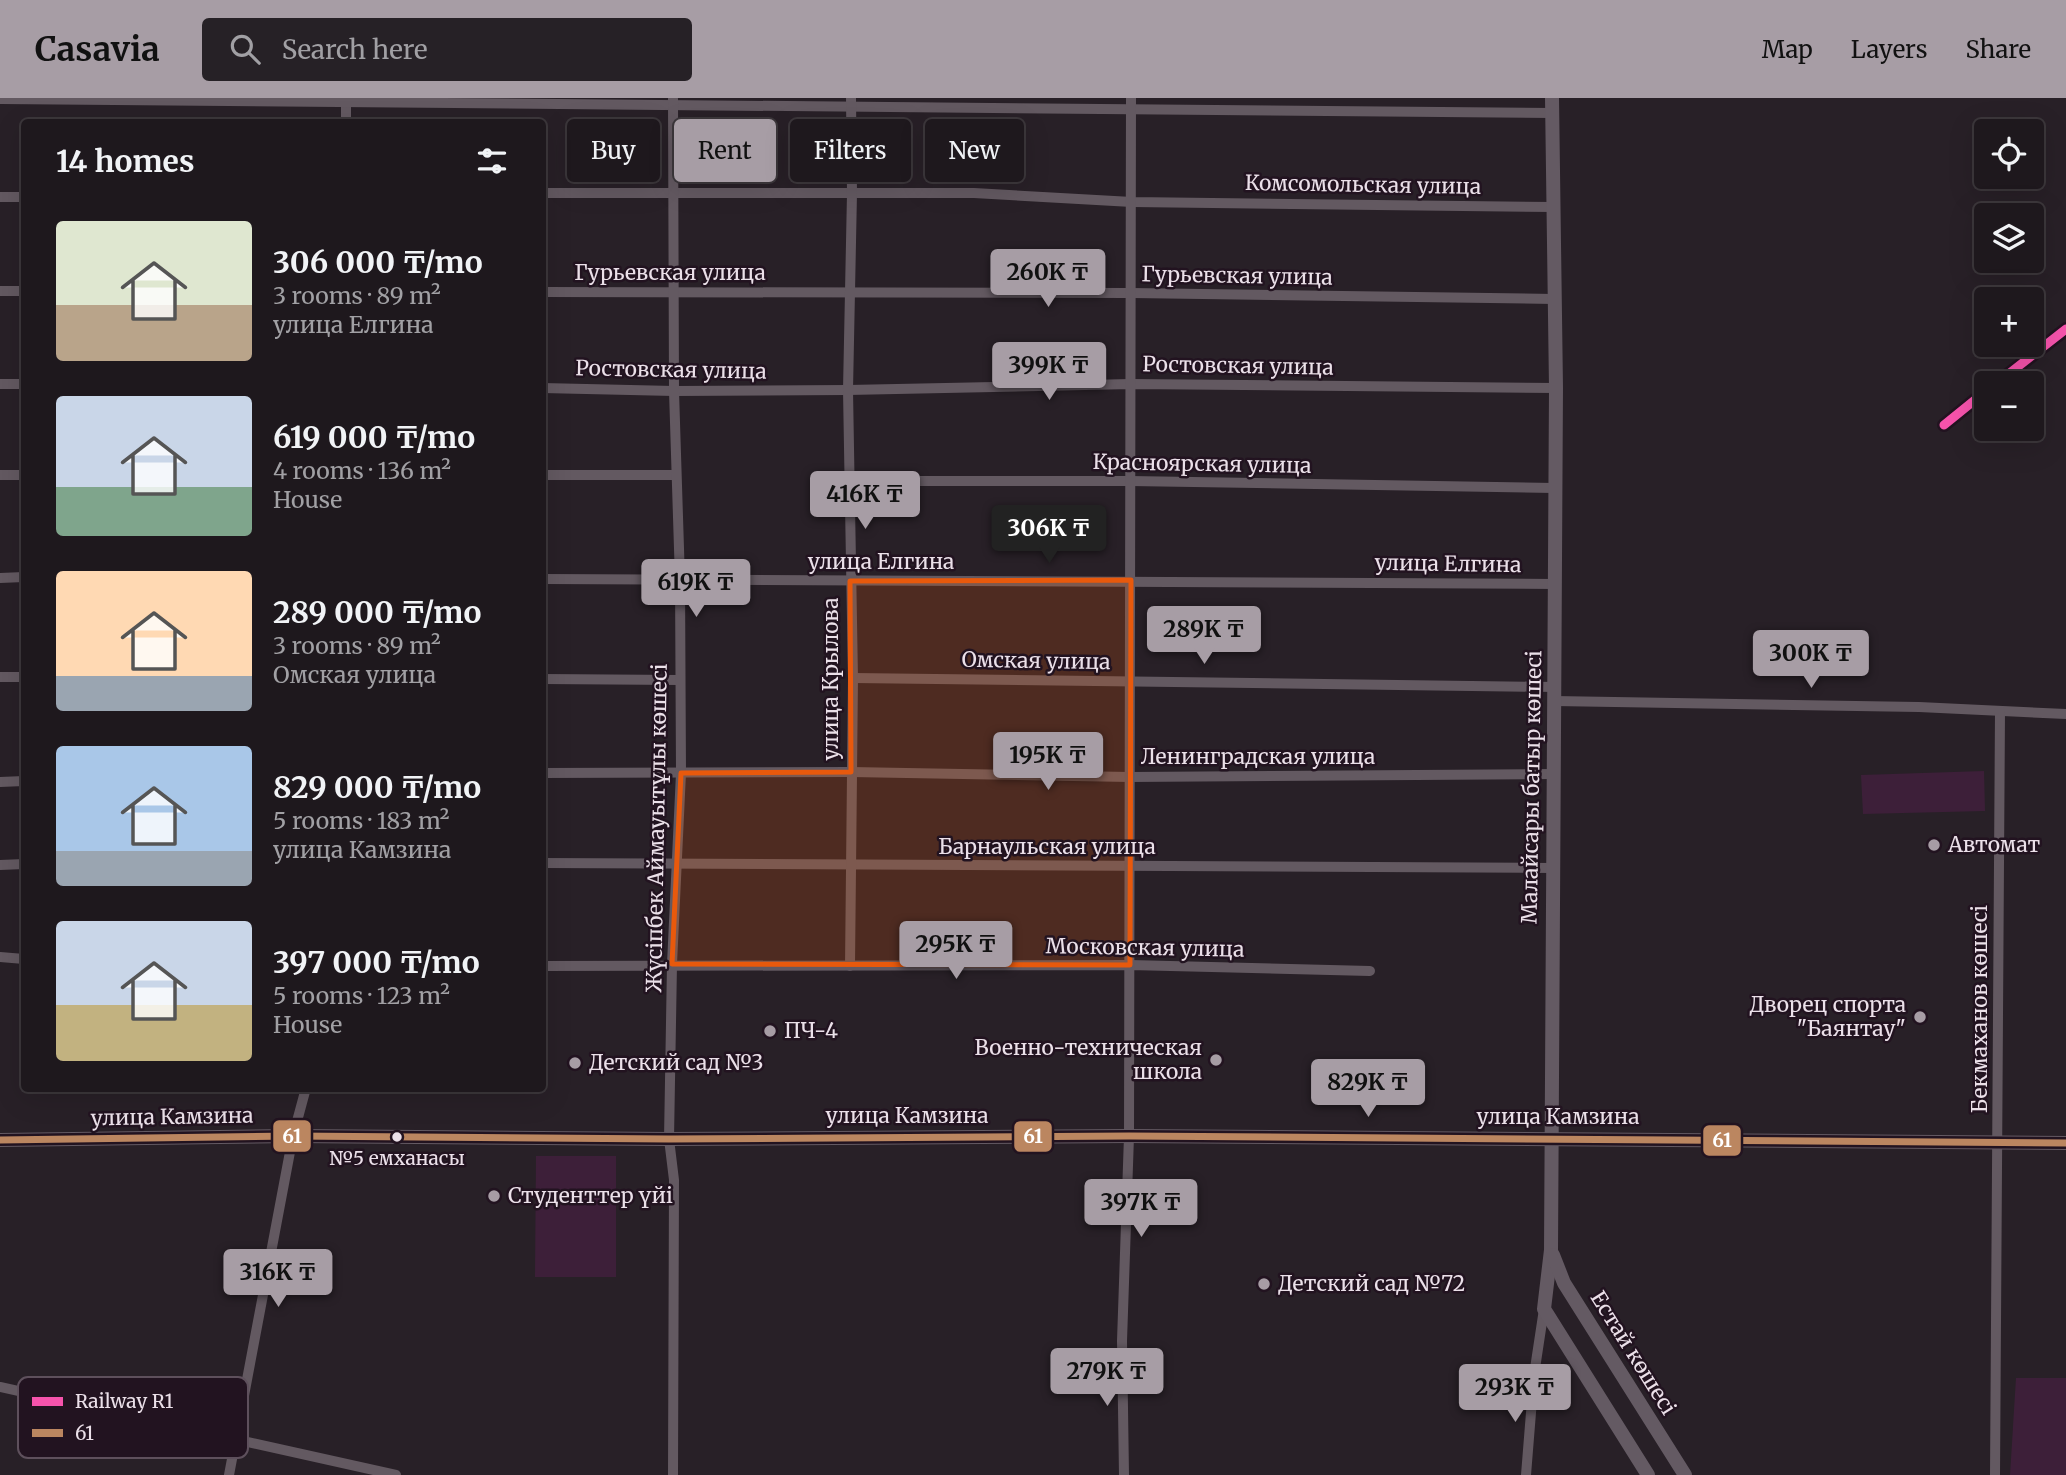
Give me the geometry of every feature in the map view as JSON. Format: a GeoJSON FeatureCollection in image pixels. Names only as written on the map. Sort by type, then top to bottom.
{"type":"FeatureCollection","features":[{"type":"Feature","properties":{"kind":"main road","name":"Малайсары батыр көшесі"},"geometry":{"type":"LineString","coordinates":[[1544,1309],[1551,1250],[1555,694],[1556,388],[1552,98]]}},
{"type":"Feature","properties":{"kind":"main road","name":"улица Камзина"},"geometry":{"type":"LineString","coordinates":[[0,1140],[293,1136],[670,1139],[1129,1136],[1550,1137],[2066,1143]]}},
{"type":"Feature","properties":{"kind":"main road","name":"Естай көшесі"},"geometry":{"type":"LineString","coordinates":[[1551,1250],[1564,1283],[1685,1475]]}},
{"type":"Feature","properties":{"kind":"main road"},"geometry":{"type":"LineString","coordinates":[[1544,1309],[1648,1475]]}},
{"type":"Feature","properties":{"kind":"street"},"geometry":{"type":"LineString","coordinates":[[0,99],[1131,103],[1552,113]]}},
{"type":"Feature","properties":{"kind":"street"},"geometry":{"type":"LineString","coordinates":[[346,100],[346,119]]}},
{"type":"Feature","properties":{"kind":"street","name":"Жүсіпбек Аймауытұлы көшесі"},"geometry":{"type":"LineString","coordinates":[[673,101],[674,391],[680,580],[681,773],[673,964],[670,1139],[674,1180],[673,1475]]}},
{"type":"Feature","properties":{"kind":"street","name":"улица Крылова"},"geometry":{"type":"LineString","coordinates":[[850,966],[853,678],[848,390],[851,102]]}},
{"type":"Feature","properties":{"kind":"street"},"geometry":{"type":"LineString","coordinates":[[1124,1475],[1122,1341],[1129,1136],[1130,965],[1131,103]]}},
{"type":"Feature","properties":{"kind":"street","name":"Комсомольская улица"},"geometry":{"type":"LineString","coordinates":[[546,193],[974,193],[1132,202],[1554,207]]}},
{"type":"Feature","properties":{"kind":"street"},"geometry":{"type":"LineString","coordinates":[[0,197],[21,197]]}},
{"type":"Feature","properties":{"kind":"street"},"geometry":{"type":"LineString","coordinates":[[0,291],[21,291]]}},
{"type":"Feature","properties":{"kind":"street","name":"Гурьевская улица"},"geometry":{"type":"LineString","coordinates":[[546,292],[1132,293],[1554,299]]}},
{"type":"Feature","properties":{"kind":"street"},"geometry":{"type":"LineString","coordinates":[[0,384],[21,384]]}},
{"type":"Feature","properties":{"kind":"street","name":"Ростовская улица"},"geometry":{"type":"LineString","coordinates":[[546,388],[848,390],[1131,384],[1556,388]]}},
{"type":"Feature","properties":{"kind":"street"},"geometry":{"type":"LineString","coordinates":[[0,475],[21,475]]}},
{"type":"Feature","properties":{"kind":"street"},"geometry":{"type":"LineString","coordinates":[[546,475],[676,475]]}},
{"type":"Feature","properties":{"kind":"street","name":"Красноярская улица"},"geometry":{"type":"LineString","coordinates":[[850,481],[1130,481],[1554,488]]}},
{"type":"Feature","properties":{"kind":"street"},"geometry":{"type":"LineString","coordinates":[[0,578],[21,578]]}},
{"type":"Feature","properties":{"kind":"street","name":"улица Елгина"},"geometry":{"type":"LineString","coordinates":[[546,579],[1555,584]]}},
{"type":"Feature","properties":{"kind":"street"},"geometry":{"type":"LineString","coordinates":[[0,677],[21,677]]}},
{"type":"Feature","properties":{"kind":"street","name":"Омская улица"},"geometry":{"type":"LineString","coordinates":[[853,678],[1131,681],[2066,714]]}},
{"type":"Feature","properties":{"kind":"street"},"geometry":{"type":"LineString","coordinates":[[546,679],[680,680]]}},
{"type":"Feature","properties":{"kind":"street","name":"Бекмаханов көшесі"},"geometry":{"type":"LineString","coordinates":[[1995,1475],[2000,711]]}},
{"type":"Feature","properties":{"kind":"street","name":"Ленинградская улица"},"geometry":{"type":"LineString","coordinates":[[546,773],[851,772],[1130,778],[1554,774]]}},
{"type":"Feature","properties":{"kind":"street"},"geometry":{"type":"LineString","coordinates":[[0,782],[21,781]]}},
{"type":"Feature","properties":{"kind":"street","name":"Барнаульская улица"},"geometry":{"type":"LineString","coordinates":[[546,863],[1552,868]]}},
{"type":"Feature","properties":{"kind":"street"},"geometry":{"type":"LineString","coordinates":[[0,865],[21,864]]}},
{"type":"Feature","properties":{"kind":"street"},"geometry":{"type":"LineString","coordinates":[[0,957],[21,959]]}},
{"type":"Feature","properties":{"kind":"street","name":"Московская улица"},"geometry":{"type":"LineString","coordinates":[[546,966],[1130,965],[1370,971]]}},
{"type":"Feature","properties":{"kind":"street"},"geometry":{"type":"LineString","coordinates":[[248,1384],[293,1136],[305,1092]]}},
{"type":"Feature","properties":{"kind":"street","name":"Малайсары батыр көшесі"},"geometry":{"type":"LineString","coordinates":[[1527,1475],[1534,1375],[1544,1309]]}},
{"type":"Feature","properties":{"kind":"street"},"geometry":{"type":"LineString","coordinates":[[0,1387],[18,1391]]}},
{"type":"Feature","properties":{"kind":"street"},"geometry":{"type":"LineString","coordinates":[[248,1441],[396,1475]]}},
{"type":"Feature","properties":{"kind":"street"},"geometry":{"type":"LineString","coordinates":[[229,1475],[233,1458]]}},
{"type":"Feature","properties":{"kind":"highlighted area"},"geometry":{"type":"Polygon","coordinates":[[[1131,580],[1130,965],[672,964],[681,773],[851,772],[850,581],[1131,580]]]}},
{"type":"Feature","properties":{"kind":"shaded area"},"geometry":{"type":"Polygon","coordinates":[[[1984,771],[1985,811],[1863,814],[1861,775],[1984,771]]]}},
{"type":"Feature","properties":{"kind":"shaded area"},"geometry":{"type":"Polygon","coordinates":[[[536,1156],[616,1156],[616,1277],[535,1277],[536,1156]]]}},
{"type":"Feature","properties":{"kind":"shaded area"},"geometry":{"type":"Polygon","coordinates":[[[2016,1378],[2066,1378],[2066,1475],[2010,1475],[2016,1378]]]}},
{"type":"Feature","properties":{"kind":"rail line","name":"R1"},"geometry":{"type":"LineString","coordinates":[[2012,371],[2066,329]]}},
{"type":"Feature","properties":{"kind":"rail line","name":"R1"},"geometry":{"type":"LineString","coordinates":[[1944,425],[1974,401]]}},
{"type":"Feature","properties":{"kind":"transit line","name":"61"},"geometry":{"type":"LineString","coordinates":[[0,1140],[293,1136],[669,1139],[1129,1136],[2066,1143]]}},
{"type":"Feature","properties":{"kind":"place","name":"Автомат"},"geometry":{"type":"Point","coordinates":[1934,845]}},
{"type":"Feature","properties":{"kind":"place","name":"Дворец спорта \"Баянтау\""},"geometry":{"type":"Point","coordinates":[1920,1017]}},
{"type":"Feature","properties":{"kind":"place","name":"ПЧ-4"},"geometry":{"type":"Point","coordinates":[770,1031]}},
{"type":"Feature","properties":{"kind":"place","name":"Военно-техническая школа"},"geometry":{"type":"Point","coordinates":[1216,1060]}},
{"type":"Feature","properties":{"kind":"place","name":"Детский сад №3"},"geometry":{"type":"Point","coordinates":[575,1063]}},
{"type":"Feature","properties":{"kind":"place","name":"№5 емханасы"},"geometry":{"type":"Point","coordinates":[397,1137]}},
{"type":"Feature","properties":{"kind":"place","name":"Студенттер үйі"},"geometry":{"type":"Point","coordinates":[494,1196]}},
{"type":"Feature","properties":{"kind":"place","name":"Детский сад №72"},"geometry":{"type":"Point","coordinates":[1264,1284]}}]}
